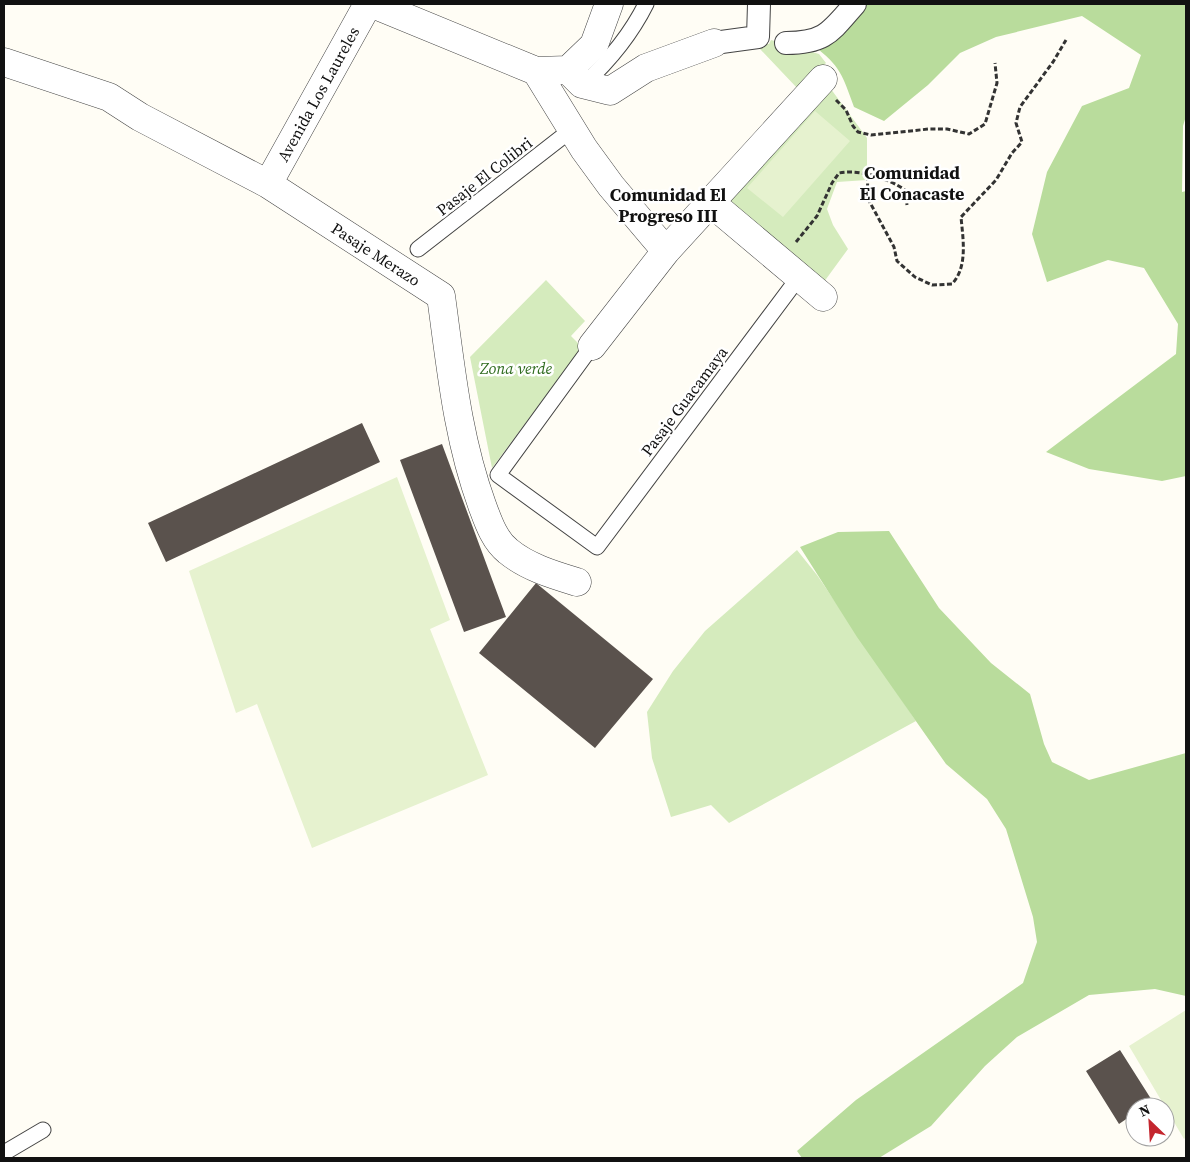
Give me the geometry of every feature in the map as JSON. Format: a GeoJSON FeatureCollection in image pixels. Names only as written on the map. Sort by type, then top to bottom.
{"type":"FeatureCollection","features":[{"type":"Feature","properties":{"kind":"street","name":"Avenida Los Laureles"},"geometry":{"type":"LineString","coordinates":[[268,184],[368,4]]}},
{"type":"Feature","properties":{"kind":"street"},"geometry":{"type":"LineString","coordinates":[[373,4],[536,71],[576,77],[610,91],[646,68],[714,43],[758,37],[759,4]]}},
{"type":"Feature","properties":{"kind":"street"},"geometry":{"type":"LineString","coordinates":[[576,77],[594,45],[609,4]]}},
{"type":"Feature","properties":{"kind":"street"},"geometry":{"type":"LineString","coordinates":[[786,43],[803,43],[822,38],[854,4]]}},
{"type":"Feature","properties":{"kind":"street","name":"Pasaje Merazo"},"geometry":{"type":"LineString","coordinates":[[4,62],[109,97],[140,117],[268,184],[441,296],[459,431],[474,484],[490,527],[507,551],[534,567],[577,582]]}},
{"type":"Feature","properties":{"kind":"street"},"geometry":{"type":"LineString","coordinates":[[536,71],[571,130],[611,186],[666,250]]}},
{"type":"Feature","properties":{"kind":"street"},"geometry":{"type":"LineString","coordinates":[[592,346],[666,250],[710,202],[828,86]]}},
{"type":"Feature","properties":{"kind":"street"},"geometry":{"type":"LineString","coordinates":[[710,202],[822,297]]}},
{"type":"Feature","properties":{"kind":"lane"},"geometry":{"type":"LineString","coordinates":[[576,77],[611,59],[634,29],[646,4]]}},
{"type":"Feature","properties":{"kind":"lane","name":"Pasaje El Colibri"},"geometry":{"type":"LineString","coordinates":[[418,249],[571,130]]}},
{"type":"Feature","properties":{"kind":"lane","name":"Pasaje Guacamaya"},"geometry":{"type":"LineString","coordinates":[[592,346],[498,474],[596,547],[789,269]]}},
{"type":"Feature","properties":{"kind":"lane"},"geometry":{"type":"LineString","coordinates":[[4,1153],[43,1130]]}},
{"type":"Feature","properties":{"kind":"path"},"geometry":{"type":"LineString","coordinates":[[868,176],[867,197],[894,248],[897,261],[915,277],[932,285],[952,284],[960,276],[963,250],[961,217],[996,180],[1012,153],[1022,142],[1016,123],[1020,107],[1053,62],[1066,40]]}},
{"type":"Feature","properties":{"kind":"path"},"geometry":{"type":"LineString","coordinates":[[828,86],[837,101],[846,110],[853,126],[858,132],[871,136],[947,129],[969,134],[985,124],[997,83],[995,63]]}},
{"type":"Feature","properties":{"kind":"path"},"geometry":{"type":"LineString","coordinates":[[789,269],[832,183],[839,173],[852,171],[895,183],[905,190],[907,205]]}},
{"type":"Feature","properties":{"kind":"green space"},"geometry":{"type":"Polygon","coordinates":[[[865,4],[1186,4],[1186,116],[1183,126],[1182,192],[1186,191],[1186,476],[1162,481],[1089,469],[1046,452],[1176,354],[1178,324],[1144,268],[1108,260],[1047,282],[1032,234],[1047,172],[1082,106],[1129,88],[1141,55],[1082,16],[996,37],[960,53],[928,85],[884,121],[854,107],[839,72],[830,59],[813,45],[865,4]]]}},
{"type":"Feature","properties":{"kind":"green space"},"geometry":{"type":"Polygon","coordinates":[[[771,40],[819,54],[826,63],[798,89],[760,49],[765,44],[769,44],[771,40]]]}},
{"type":"Feature","properties":{"kind":"green space"},"geometry":{"type":"Polygon","coordinates":[[[825,81],[867,138],[867,180],[837,182],[827,209],[833,225],[848,249],[821,286],[726,204],[825,81]]]}},
{"type":"Feature","properties":{"kind":"green space"},"geometry":{"type":"Polygon","coordinates":[[[815,111],[850,141],[783,217],[747,188],[815,111]]]}},
{"type":"Feature","properties":{"kind":"green space","name":"Zona verde"},"geometry":{"type":"Polygon","coordinates":[[[546,280],[585,321],[571,336],[582,347],[492,468],[470,357],[546,280]]]}},
{"type":"Feature","properties":{"kind":"green space"},"geometry":{"type":"Polygon","coordinates":[[[397,477],[450,620],[430,629],[488,775],[312,848],[257,704],[236,713],[189,571],[397,477]]]}},
{"type":"Feature","properties":{"kind":"green space"},"geometry":{"type":"Polygon","coordinates":[[[889,531],[939,608],[991,663],[1030,694],[1044,744],[1052,762],[1089,780],[1186,753],[1186,996],[1155,989],[1089,995],[1017,1037],[985,1066],[931,1126],[879,1158],[802,1158],[797,1151],[856,1100],[1023,983],[1037,942],[1033,917],[1006,829],[987,799],[946,764],[857,637],[800,547],[838,532],[889,531]]]}},
{"type":"Feature","properties":{"kind":"green space"},"geometry":{"type":"Polygon","coordinates":[[[797,550],[817,575],[916,721],[729,823],[711,805],[671,817],[652,758],[647,712],[673,671],[705,631],[797,550]]]}},
{"type":"Feature","properties":{"kind":"green space"},"geometry":{"type":"Polygon","coordinates":[[[1186,1010],[1186,1137],[1184,1139],[1175,1124],[1175,1097],[1159,1097],[1129,1046],[1186,1010]]]}},
{"type":"Feature","properties":{"kind":"building"},"geometry":{"type":"Polygon","coordinates":[[[362,423],[380,462],[166,562],[148,523],[362,423]]]}},
{"type":"Feature","properties":{"kind":"building"},"geometry":{"type":"Polygon","coordinates":[[[442,444],[506,617],[464,632],[400,460],[442,444]]]}},
{"type":"Feature","properties":{"kind":"building"},"geometry":{"type":"Polygon","coordinates":[[[536,583],[653,679],[595,748],[479,653],[536,583]]]}},
{"type":"Feature","properties":{"kind":"building"},"geometry":{"type":"Polygon","coordinates":[[[1120,1050],[1150,1097],[1125,1097],[1125,1120],[1119,1124],[1086,1071],[1120,1050]]]}},
{"type":"Feature","properties":{"kind":"district","name":"Comunidad El Conacaste"},"geometry":{"type":"Point","coordinates":[912,182]}},
{"type":"Feature","properties":{"kind":"district","name":"Comunidad El Progreso III"},"geometry":{"type":"Point","coordinates":[668,204]}}]}
